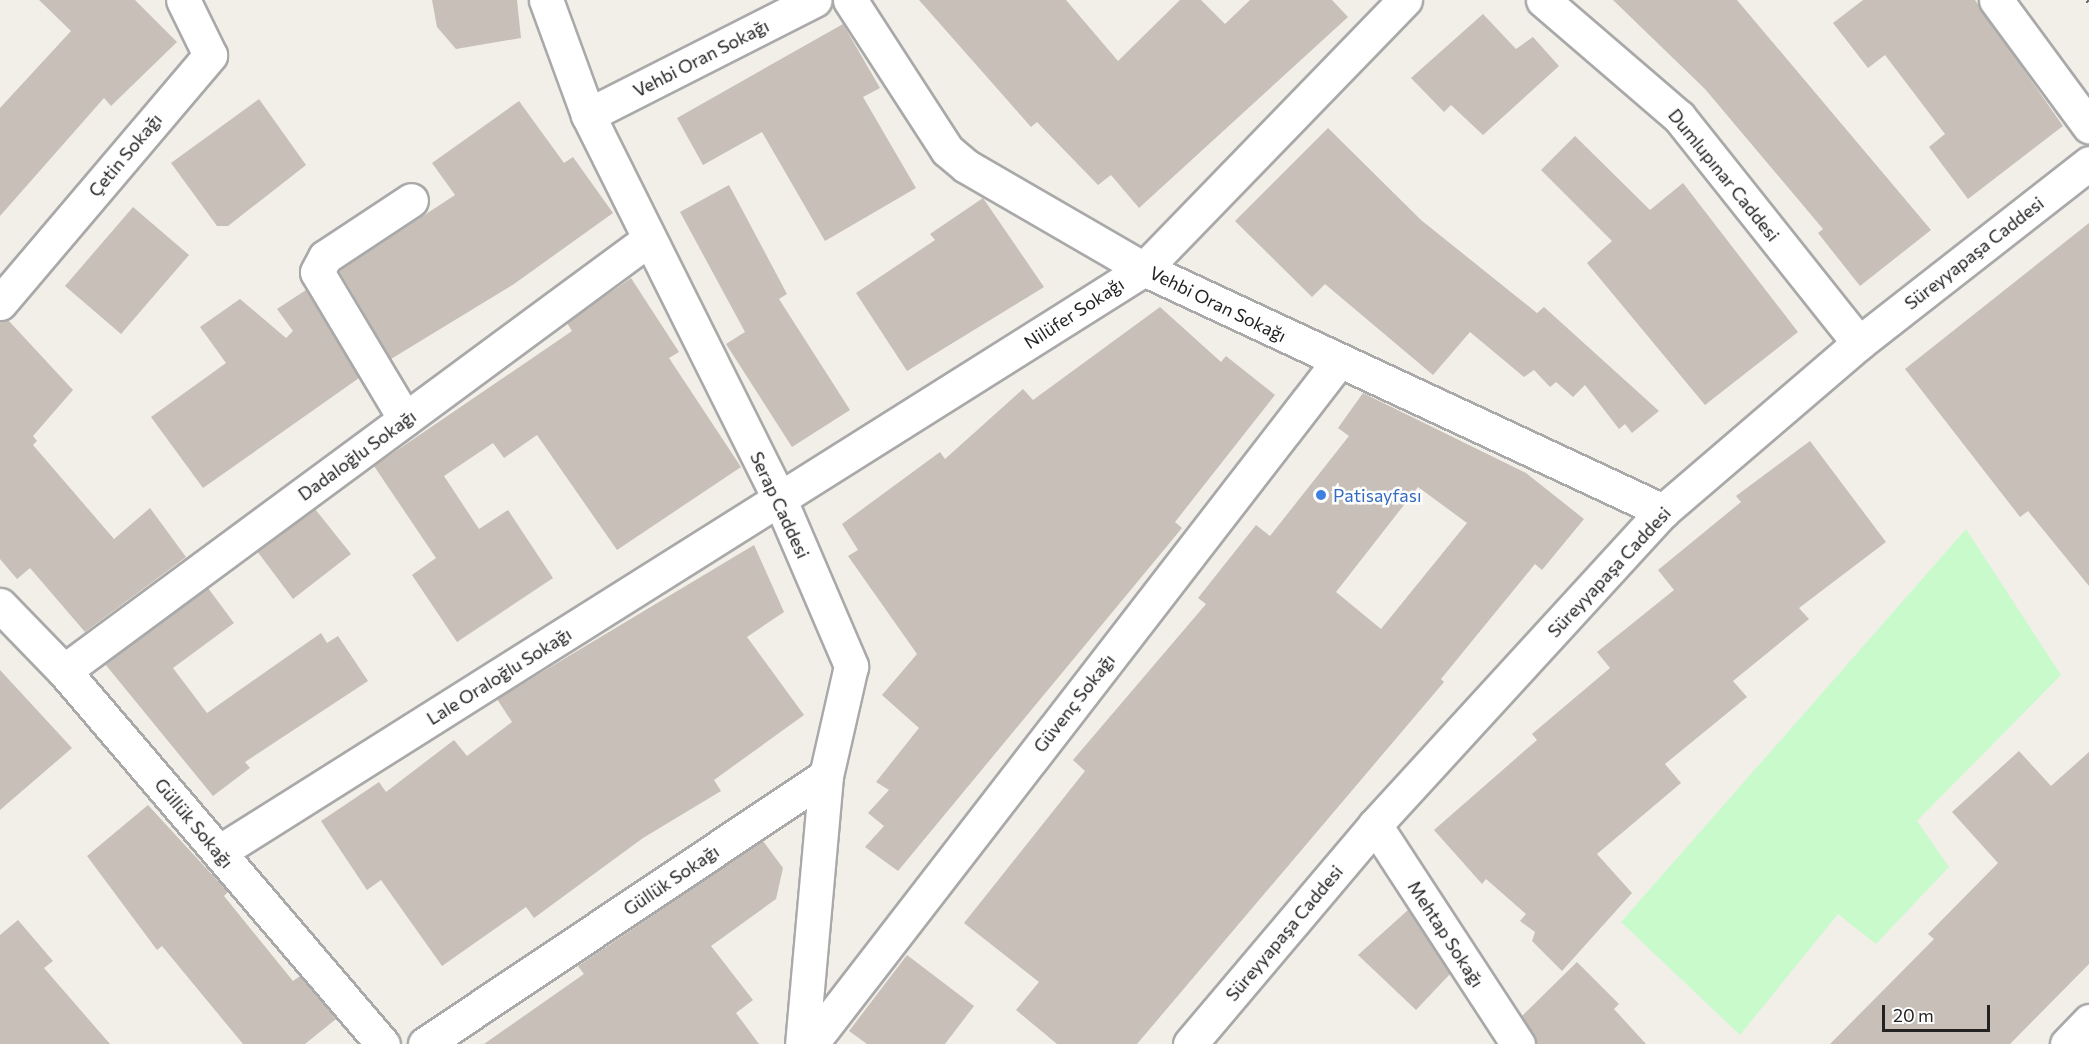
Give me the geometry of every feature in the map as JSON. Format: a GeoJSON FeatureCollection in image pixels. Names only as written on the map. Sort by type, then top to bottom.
{"type":"FeatureCollection","features":[{"type":"Feature","properties":{"kind":"street","name":"Çetin Sokağı"},"geometry":{"type":"LineString","coordinates":[[0,303],[210,55],[183,0]]}},
{"type":"Feature","properties":{"kind":"street","name":"Serap Caddesi"},"geometry":{"type":"LineString","coordinates":[[546,0],[588,116],[780,500],[851,666],[826,776],[802,1044]]}},
{"type":"Feature","properties":{"kind":"street","name":"Vehbi Oran Sokağı"},"geometry":{"type":"LineString","coordinates":[[588,116],[815,0]]}},
{"type":"Feature","properties":{"kind":"street","name":"Vehbi Oran Sokağı"},"geometry":{"type":"LineString","coordinates":[[850,0],[954,157],[1144,269],[1338,362],[1663,511]]}},
{"type":"Feature","properties":{"kind":"street","name":"Nilüfer Sokağı"},"geometry":{"type":"LineString","coordinates":[[780,500],[1144,269],[1405,0]]}},
{"type":"Feature","properties":{"kind":"street","name":"Dumlupınar Caddesi"},"geometry":{"type":"LineString","coordinates":[[1543,0],[1679,117],[1859,343]]}},
{"type":"Feature","properties":{"kind":"street"},"geometry":{"type":"LineString","coordinates":[[1996,0],[2089,126]]}},
{"type":"Feature","properties":{"kind":"street","name":"Süreyyapaşa Caddesi"},"geometry":{"type":"LineString","coordinates":[[1190,1044],[1375,825],[1663,511],[1859,343],[2089,163]]}},
{"type":"Feature","properties":{"kind":"street"},"geometry":{"type":"LineString","coordinates":[[405,419],[317,272],[325,257],[411,200]]}},
{"type":"Feature","properties":{"kind":"street","name":"Dadaloğlu Sokağı"},"geometry":{"type":"LineString","coordinates":[[64,671],[649,239]]}},
{"type":"Feature","properties":{"kind":"street","name":"Güvenç Sokağı"},"geometry":{"type":"LineString","coordinates":[[811,1044],[1338,362]]}},
{"type":"Feature","properties":{"kind":"street","name":"Lale Oraloğlu Sokağı"},"geometry":{"type":"LineString","coordinates":[[219,852],[780,500]]}},
{"type":"Feature","properties":{"kind":"street","name":"Güllük Sokağı"},"geometry":{"type":"LineString","coordinates":[[0,605],[64,671],[383,1044]]}},
{"type":"Feature","properties":{"kind":"street","name":"Güllük Sokağı"},"geometry":{"type":"LineString","coordinates":[[425,1044],[826,776]]}},
{"type":"Feature","properties":{"kind":"street","name":"Mehtap Sokağı"},"geometry":{"type":"LineString","coordinates":[[1375,825],[1518,1044]]}},
{"type":"Feature","properties":{"kind":"street"},"geometry":{"type":"LineString","coordinates":[[2067,1044],[2089,1021]]}},
{"type":"Feature","properties":{"kind":"green space"},"geometry":{"type":"Polygon","coordinates":[[[1966,529],[2061,675],[1917,821],[1949,867],[1876,944],[1838,914],[1740,1035],[1621,922],[1966,529]]]}},
{"type":"Feature","properties":{"kind":"building"},"geometry":{"type":"Polygon","coordinates":[[[39,0],[135,0],[177,42],[111,106],[104,98],[0,216],[0,108],[71,31],[39,0]]]}},
{"type":"Feature","properties":{"kind":"building"},"geometry":{"type":"Polygon","coordinates":[[[432,0],[517,0],[521,38],[456,49],[437,27],[432,0]]]}},
{"type":"Feature","properties":{"kind":"building"},"geometry":{"type":"Polygon","coordinates":[[[919,0],[1066,0],[1118,61],[1180,0],[1201,0],[1225,24],[1250,0],[1332,0],[1348,17],[1139,208],[1111,175],[1098,185],[1037,122],[1031,127],[919,0]]]}},
{"type":"Feature","properties":{"kind":"building"},"geometry":{"type":"Polygon","coordinates":[[[1613,0],[1737,0],[1931,230],[1860,286],[1818,233],[1823,229],[1705,89],[1613,0]]]}},
{"type":"Feature","properties":{"kind":"building"},"geometry":{"type":"Polygon","coordinates":[[[1863,0],[1975,0],[2063,126],[1968,199],[1929,147],[1945,134],[1885,55],[1868,68],[1833,23],[1863,0]]]}},
{"type":"Feature","properties":{"kind":"building"},"geometry":{"type":"Polygon","coordinates":[[[1483,14],[1516,49],[1533,37],[1559,66],[1483,135],[1451,105],[1444,112],[1411,78],[1483,14]]]}},
{"type":"Feature","properties":{"kind":"building"},"geometry":{"type":"Polygon","coordinates":[[[843,24],[880,88],[863,97],[916,188],[825,241],[762,132],[703,165],[677,118],[843,24]]]}},
{"type":"Feature","properties":{"kind":"building"},"geometry":{"type":"Polygon","coordinates":[[[259,99],[306,165],[228,226],[217,226],[171,163],[259,99]]]}},
{"type":"Feature","properties":{"kind":"building"},"geometry":{"type":"Polygon","coordinates":[[[519,101],[564,163],[573,157],[613,213],[514,284],[391,359],[339,271],[455,195],[432,163],[519,101]]]}},
{"type":"Feature","properties":{"kind":"building"},"geometry":{"type":"Polygon","coordinates":[[[1328,128],[1421,220],[1537,313],[1544,307],[1659,411],[1632,433],[1625,424],[1619,429],[1585,385],[1573,397],[1556,382],[1550,387],[1534,370],[1524,377],[1470,332],[1433,375],[1325,284],[1312,297],[1235,221],[1328,128]]]}},
{"type":"Feature","properties":{"kind":"building"},"geometry":{"type":"Polygon","coordinates":[[[1575,136],[1650,210],[1683,183],[1798,332],[1705,405],[1587,263],[1612,241],[1541,170],[1575,136]]]}},
{"type":"Feature","properties":{"kind":"building"},"geometry":{"type":"Polygon","coordinates":[[[729,185],[787,294],[779,299],[850,410],[792,447],[726,344],[745,332],[680,212],[729,185]]]}},
{"type":"Feature","properties":{"kind":"building"},"geometry":{"type":"Polygon","coordinates":[[[983,198],[1044,287],[907,371],[856,293],[935,240],[930,234],[983,198]]]}},
{"type":"Feature","properties":{"kind":"building"},"geometry":{"type":"Polygon","coordinates":[[[133,207],[189,255],[121,334],[65,286],[133,207]]]}},
{"type":"Feature","properties":{"kind":"building"},"geometry":{"type":"Polygon","coordinates":[[[2089,223],[2089,586],[2028,511],[2020,517],[1905,369],[2089,223]]]}},
{"type":"Feature","properties":{"kind":"building"},"geometry":{"type":"Polygon","coordinates":[[[631,278],[679,352],[669,358],[741,467],[617,550],[537,435],[504,458],[493,443],[444,476],[479,529],[508,510],[553,578],[457,642],[412,575],[436,558],[374,466],[572,331],[567,323],[631,278]]]}},
{"type":"Feature","properties":{"kind":"building"},"geometry":{"type":"Polygon","coordinates":[[[306,290],[359,378],[203,488],[151,417],[226,363],[200,327],[240,299],[286,338],[293,331],[277,309],[306,290]]]}},
{"type":"Feature","properties":{"kind":"building"},"geometry":{"type":"Polygon","coordinates":[[[1160,307],[1221,362],[1226,356],[1275,395],[1175,522],[1182,528],[898,871],[865,847],[884,826],[868,813],[889,790],[876,782],[919,728],[882,695],[917,654],[848,556],[858,550],[842,524],[940,452],[945,459],[1023,389],[1033,400],[1160,307]]]}},
{"type":"Feature","properties":{"kind":"building"},"geometry":{"type":"Polygon","coordinates":[[[8,320],[73,390],[33,436],[37,441],[33,445],[114,539],[150,508],[186,557],[85,632],[30,568],[17,579],[0,559],[0,321],[8,320]]]}},
{"type":"Feature","properties":{"kind":"building"},"geometry":{"type":"Polygon","coordinates":[[[1363,393],[1526,473],[1584,519],[1542,570],[1535,564],[1441,679],[1444,682],[1137,1044],[1057,1044],[1016,1010],[1039,982],[964,923],[1085,771],[1073,760],[1206,604],[1198,598],[1256,525],[1270,536],[1349,436],[1338,428],[1363,393]],[[1418,487],[1336,592],[1381,629],[1467,523],[1418,487]]]}},
{"type":"Feature","properties":{"kind":"building"},"geometry":{"type":"Polygon","coordinates":[[[1810,441],[1886,542],[1799,608],[1809,619],[1733,681],[1747,697],[1665,764],[1681,783],[1597,854],[1632,893],[1562,971],[1532,941],[1535,932],[1520,921],[1526,914],[1486,879],[1482,884],[1434,830],[1537,740],[1532,734],[1610,668],[1597,652],[1674,590],[1658,570],[1741,502],[1736,496],[1810,441]]]}},
{"type":"Feature","properties":{"kind":"building"},"geometry":{"type":"Polygon","coordinates":[[[315,509],[351,554],[293,599],[257,551],[315,509]]]}},
{"type":"Feature","properties":{"kind":"building"},"geometry":{"type":"Polygon","coordinates":[[[754,545],[784,612],[747,637],[804,715],[714,780],[721,791],[643,838],[534,918],[526,907],[442,966],[381,880],[367,890],[321,821],[379,782],[386,792],[454,740],[467,756],[512,722],[497,699],[754,545]]]}},
{"type":"Feature","properties":{"kind":"building"},"geometry":{"type":"Polygon","coordinates":[[[208,588],[234,623],[173,668],[207,713],[321,633],[327,643],[338,636],[368,681],[245,762],[250,768],[213,796],[105,664],[208,588]]]}},
{"type":"Feature","properties":{"kind":"building"},"geometry":{"type":"Polygon","coordinates":[[[0,670],[72,748],[0,810],[0,670]]]}},
{"type":"Feature","properties":{"kind":"building"},"geometry":{"type":"Polygon","coordinates":[[[2019,751],[2051,786],[2089,752],[2089,964],[2010,1044],[1830,1044],[1934,939],[1928,934],[1998,863],[1952,812],[2019,751]]]}},
{"type":"Feature","properties":{"kind":"building"},"geometry":{"type":"Polygon","coordinates":[[[148,805],[228,892],[224,896],[293,981],[300,976],[336,1019],[305,1044],[243,1044],[162,946],[157,950],[87,856],[148,805]]]}},
{"type":"Feature","properties":{"kind":"building"},"geometry":{"type":"Polygon","coordinates":[[[763,841],[783,868],[776,899],[711,946],[753,1000],[736,1013],[759,1044],[484,1044],[584,974],[578,966],[763,841]]]}},
{"type":"Feature","properties":{"kind":"building"},"geometry":{"type":"Polygon","coordinates":[[[1408,910],[1450,974],[1416,1010],[1358,955],[1408,910]]]}},
{"type":"Feature","properties":{"kind":"building"},"geometry":{"type":"Polygon","coordinates":[[[18,920],[53,961],[44,968],[110,1044],[0,1044],[0,935],[18,920]]]}},
{"type":"Feature","properties":{"kind":"building"},"geometry":{"type":"Polygon","coordinates":[[[907,955],[974,1006],[945,1044],[867,1044],[849,1031],[907,955]]]}},
{"type":"Feature","properties":{"kind":"building"},"geometry":{"type":"Polygon","coordinates":[[[1577,962],[1619,1004],[1614,1009],[1646,1044],[1537,1044],[1522,1016],[1577,962]]]}},
{"type":"Feature","properties":{"kind":"place","name":"Patisayfası"},"geometry":{"type":"Point","coordinates":[1321,495]}}]}
